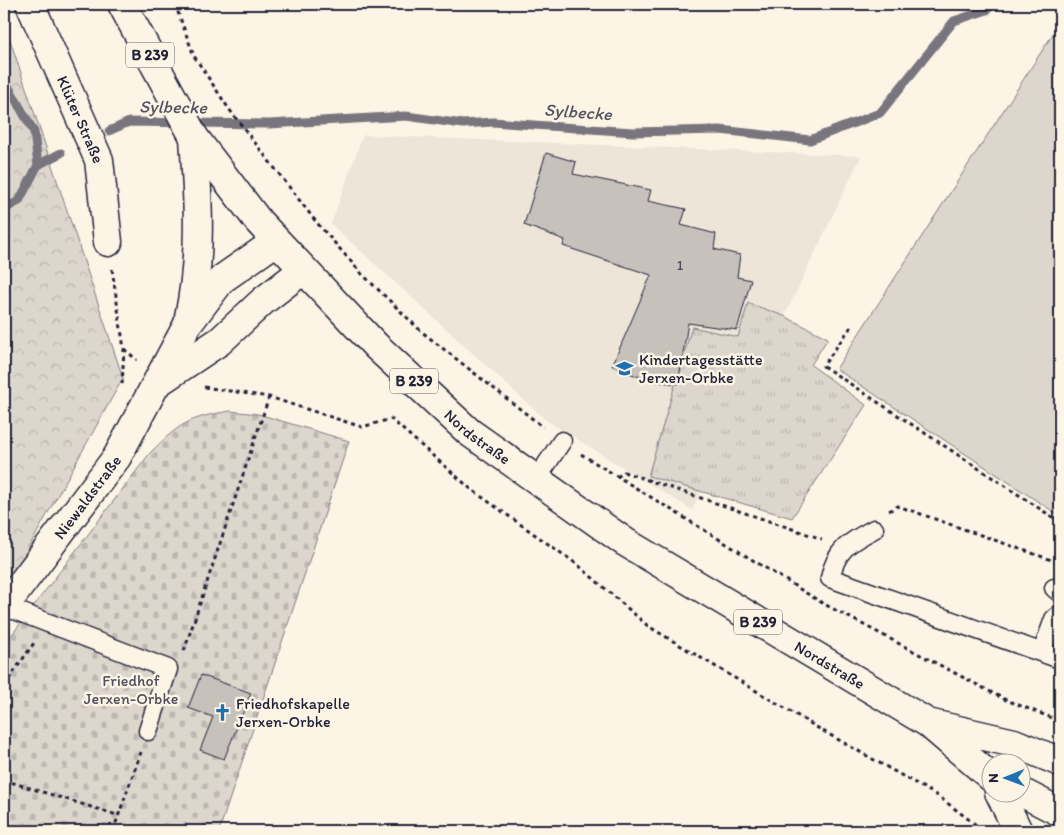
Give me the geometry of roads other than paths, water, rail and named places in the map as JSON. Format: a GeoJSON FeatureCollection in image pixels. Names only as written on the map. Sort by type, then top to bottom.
{"type":"FeatureCollection","features":[{"type":"Feature","properties":{"kind":"main road","name":"Klüter Straße"},"geometry":{"type":"LineString","coordinates":[[30,4],[99,160],[108,242]]}},
{"type":"Feature","properties":{"kind":"main road","name":"Nordstraße"},"geometry":{"type":"LineString","coordinates":[[122,4],[194,137],[275,242],[376,346],[469,432],[625,542],[928,723],[982,769]]}},
{"type":"Feature","properties":{"kind":"main road"},"geometry":{"type":"LineString","coordinates":[[188,324],[196,284],[199,233],[194,137]]}},
{"type":"Feature","properties":{"kind":"main road","name":"Niewaldstraße"},"geometry":{"type":"LineString","coordinates":[[4,606],[117,458],[159,382],[188,324],[222,278],[275,242]]}},
{"type":"Feature","properties":{"kind":"main road","name":"Niewaldstraße"},"geometry":{"type":"LineString","coordinates":[[159,382],[220,341],[263,301],[303,270]]}},
{"type":"Feature","properties":{"kind":"main road","name":"Nordstraße"},"geometry":{"type":"LineString","coordinates":[[928,723],[1014,743],[1060,762]]}},
{"type":"Feature","properties":{"kind":"main road"},"geometry":{"type":"LineString","coordinates":[[1032,798],[1060,812]]}},
{"type":"Feature","properties":{"kind":"main road"},"geometry":{"type":"LineString","coordinates":[[1004,802],[1018,831]]}},
{"type":"Feature","properties":{"kind":"lane"},"geometry":{"type":"LineString","coordinates":[[536,480],[562,441]]}},
{"type":"Feature","properties":{"kind":"lane"},"geometry":{"type":"LineString","coordinates":[[877,522],[850,542],[839,554],[834,560],[830,578],[1060,659]]}},
{"type":"Feature","properties":{"kind":"lane"},"geometry":{"type":"LineString","coordinates":[[4,606],[168,669],[148,731]]}},
{"type":"Feature","properties":{"kind":"lane"},"geometry":{"type":"LineString","coordinates":[[1042,652],[1054,618],[1060,614]]}},
{"type":"Feature","properties":{"kind":"waterway","name":"Sylbecke"},"geometry":{"type":"LineString","coordinates":[[109,131],[129,122],[269,124],[406,116],[463,124],[493,122],[633,132],[720,130],[810,140],[880,113],[954,21],[987,10],[992,4]]}},
{"type":"Feature","properties":{"kind":"waterway"},"geometry":{"type":"LineString","coordinates":[[4,79],[34,132],[38,165],[19,201],[4,209]]}},
{"type":"Feature","properties":{"kind":"waterway","name":"Sylbecke"},"geometry":{"type":"LineString","coordinates":[[38,165],[61,153]]}},
{"type":"Feature","properties":{"kind":"place","name":"Kindertagesstätte Jerxen-Orbke"},"geometry":{"type":"Point","coordinates":[625,368]}},
{"type":"Feature","properties":{"kind":"place","name":"Friedhofskapelle Jerxen-Orbke"},"geometry":{"type":"Point","coordinates":[222,712]}},
{"type":"Feature","properties":{"kind":"park label","name":"Friedhof Jerxen-Orbke"},"geometry":{"type":"Point","coordinates":[131,689]}}]}
